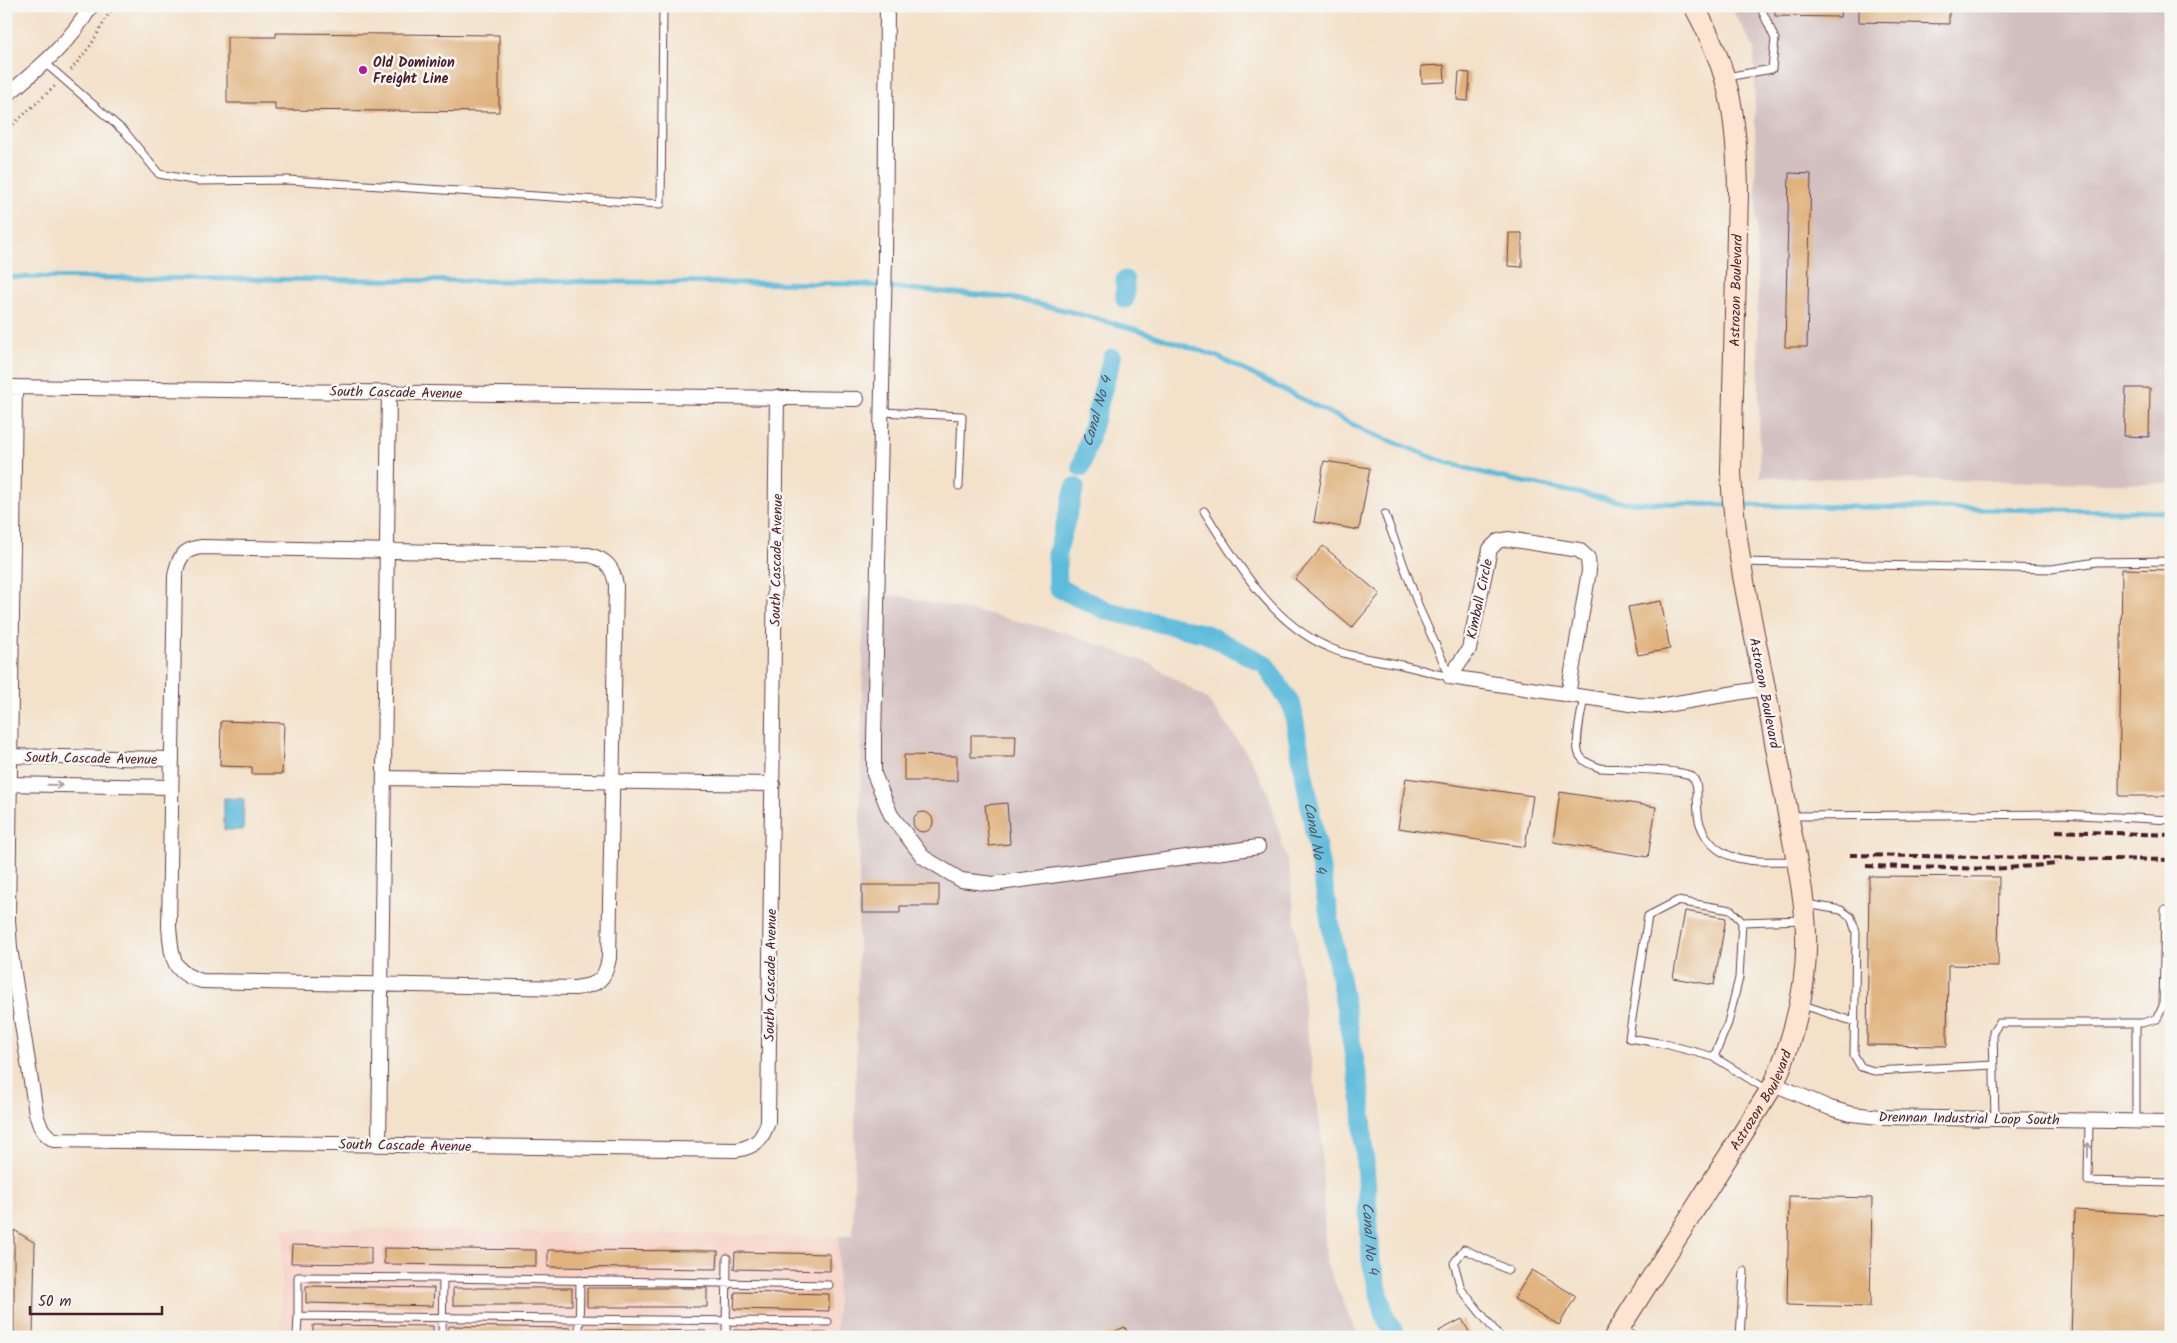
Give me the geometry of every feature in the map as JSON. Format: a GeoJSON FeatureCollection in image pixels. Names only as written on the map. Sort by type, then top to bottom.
{"type":"FeatureCollection","features":[{"type":"Feature","properties":{"kind":"main road","name":"Astrozon Boulevard"},"geometry":{"type":"LineString","coordinates":[[1616,1333],[1772,1088],[1788,1050],[1799,1004],[1805,944],[1804,911],[1796,861],[1765,688],[1738,554],[1731,472],[1738,193],[1735,122],[1726,77],[1709,34],[1694,6]]}},
{"type":"Feature","properties":{"kind":"street"},"geometry":{"type":"LineString","coordinates":[[6,96],[45,63],[72,36],[92,6]]}},
{"type":"Feature","properties":{"kind":"street"},"geometry":{"type":"LineString","coordinates":[[887,6],[885,258],[874,774],[891,815],[923,857],[961,880],[993,884],[1258,847]]}},
{"type":"Feature","properties":{"kind":"street","name":"South Cascade Avenue"},"geometry":{"type":"LineString","coordinates":[[778,397],[768,1122],[759,1142],[751,1147],[737,1150],[54,1140],[45,1134],[39,1125],[36,1113],[10,948],[8,920],[10,387],[778,397],[857,399]]}},
{"type":"Feature","properties":{"kind":"street"},"geometry":{"type":"LineString","coordinates":[[379,1145],[389,392]]}},
{"type":"Feature","properties":{"kind":"street","name":"Kimball Circle"},"geometry":{"type":"LineString","coordinates":[[1450,677],[1469,650],[1490,549],[1498,541],[1508,538],[1579,550],[1588,558],[1589,571],[1568,695]]}},
{"type":"Feature","properties":{"kind":"street"},"geometry":{"type":"LineString","coordinates":[[192,548],[588,555],[600,558],[614,572],[616,585],[610,958],[607,971],[600,981],[589,986],[576,988],[202,981],[188,978],[178,969],[172,954],[169,926],[172,759],[175,576],[177,562],[183,553],[192,548]]}},
{"type":"Feature","properties":{"kind":"street"},"geometry":{"type":"LineString","coordinates":[[1450,677],[1568,695],[1659,706],[1765,688]]}},
{"type":"Feature","properties":{"kind":"street","name":"South Cascade Avenue"},"geometry":{"type":"LineString","coordinates":[[8,756],[172,759]]}},
{"type":"Feature","properties":{"kind":"street"},"geometry":{"type":"LineString","coordinates":[[384,778],[773,784]]}},
{"type":"Feature","properties":{"kind":"street","name":"South Cascade Avenue"},"geometry":{"type":"LineString","coordinates":[[8,784],[170,787]]}},
{"type":"Feature","properties":{"kind":"street","name":"Drennan Industrial Loop South"},"geometry":{"type":"LineString","coordinates":[[1772,1088],[1851,1114],[2171,1122]]}},
{"type":"Feature","properties":{"kind":"lane"},"geometry":{"type":"LineString","coordinates":[[45,63],[126,133],[160,174],[198,181],[288,180],[661,204],[663,6]]}},
{"type":"Feature","properties":{"kind":"lane"},"geometry":{"type":"LineString","coordinates":[[1726,77],[1772,69],[1775,39],[1760,6]]}},
{"type":"Feature","properties":{"kind":"lane"},"geometry":{"type":"LineString","coordinates":[[882,412],[962,416],[959,486]]}},
{"type":"Feature","properties":{"kind":"lane"},"geometry":{"type":"LineString","coordinates":[[1204,511],[1238,565],[1274,607],[1299,632],[1328,648],[1450,677]]}},
{"type":"Feature","properties":{"kind":"lane"},"geometry":{"type":"LineString","coordinates":[[1385,514],[1420,610],[1450,677]]}},
{"type":"Feature","properties":{"kind":"lane"},"geometry":{"type":"LineString","coordinates":[[1738,554],[2052,569],[2096,562],[2171,562]]}},
{"type":"Feature","properties":{"kind":"lane"},"geometry":{"type":"LineString","coordinates":[[1584,697],[1576,745],[1580,756],[1589,764],[1600,768],[1678,772],[1690,775],[1696,781],[1700,824],[1713,847],[1728,856],[1748,860],[1796,861]]}},
{"type":"Feature","properties":{"kind":"lane"},"geometry":{"type":"LineString","coordinates":[[1788,816],[2061,814],[2171,820]]}},
{"type":"Feature","properties":{"kind":"lane"},"geometry":{"type":"LineString","coordinates":[[1714,1057],[1728,1023],[1739,978],[1742,922],[1730,910],[1677,901],[1648,916],[1629,1038],[1665,1044],[1714,1057],[1772,1088]]}},
{"type":"Feature","properties":{"kind":"lane"},"geometry":{"type":"LineString","coordinates":[[1742,922],[1804,911],[1841,910],[1851,918],[1856,932],[1854,1055],[1861,1067],[1874,1071],[1994,1065]]}},
{"type":"Feature","properties":{"kind":"lane"},"geometry":{"type":"LineString","coordinates":[[1995,1119],[1993,1032],[1999,1023],[2136,1023],[2156,1019],[2163,1006],[2165,910]]}},
{"type":"Feature","properties":{"kind":"lane"},"geometry":{"type":"LineString","coordinates":[[1799,1004],[1855,1022]]}},
{"type":"Feature","properties":{"kind":"lane"},"geometry":{"type":"LineString","coordinates":[[2136,1023],[2136,1121]]}},
{"type":"Feature","properties":{"kind":"lane"},"geometry":{"type":"LineString","coordinates":[[2089,1120],[2088,1181],[2171,1183]]}},
{"type":"Feature","properties":{"kind":"lane"},"geometry":{"type":"LineString","coordinates":[[1500,1337],[1461,1289],[1454,1263],[1464,1249],[1508,1270]]}},
{"type":"Feature","properties":{"kind":"lane"},"geometry":{"type":"LineString","coordinates":[[726,1337],[727,1258]]}},
{"type":"Feature","properties":{"kind":"lane"},"geometry":{"type":"LineString","coordinates":[[1740,1337],[1744,1271]]}},
{"type":"Feature","properties":{"kind":"lane"},"geometry":{"type":"LineString","coordinates":[[297,1337],[298,1276],[829,1285]]}},
{"type":"Feature","properties":{"kind":"lane"},"geometry":{"type":"LineString","coordinates":[[442,1337],[443,1278]]}},
{"type":"Feature","properties":{"kind":"lane"},"geometry":{"type":"LineString","coordinates":[[580,1280],[580,1337]]}},
{"type":"Feature","properties":{"kind":"lane"},"geometry":{"type":"LineString","coordinates":[[298,1316],[828,1322]]}},
{"type":"Feature","properties":{"kind":"lane"},"geometry":{"type":"LineString","coordinates":[[1616,1333],[1637,1337]]}},
{"type":"Feature","properties":{"kind":"shaded area"},"geometry":{"type":"Polygon","coordinates":[[[1730,6],[2171,6],[2171,484],[1760,477],[1754,48],[1730,6]]]}},
{"type":"Feature","properties":{"kind":"shaded area"},"geometry":{"type":"Polygon","coordinates":[[[898,596],[989,614],[1067,633],[1151,664],[1207,699],[1249,756],[1268,792],[1290,872],[1304,1007],[1321,1131],[1326,1263],[1359,1337],[836,1337],[839,1236],[853,1236],[864,598],[898,596]]]}},
{"type":"Feature","properties":{"kind":"shaded area"},"geometry":{"type":"Polygon","coordinates":[[[283,1229],[839,1236],[836,1337],[280,1337],[283,1229]]]}},
{"type":"Feature","properties":{"kind":"water"},"geometry":{"type":"Polygon","coordinates":[[[224,798],[244,799],[243,830],[224,830],[224,798]]]}},
{"type":"Feature","properties":{"kind":"building"},"geometry":{"type":"Polygon","coordinates":[[[1775,6],[1841,6],[1840,17],[1775,16],[1775,6]]]}},
{"type":"Feature","properties":{"kind":"building"},"geometry":{"type":"Polygon","coordinates":[[[1859,6],[1949,6],[1949,24],[1859,22],[1859,6]]]}},
{"type":"Feature","properties":{"kind":"building","name":"Old Dominion Freight Line"},"geometry":{"type":"Polygon","coordinates":[[[276,33],[499,35],[499,112],[275,110],[275,103],[227,103],[227,37],[276,37],[276,33]]]}},
{"type":"Feature","properties":{"kind":"building"},"geometry":{"type":"Polygon","coordinates":[[[1444,65],[1445,82],[1422,83],[1421,66],[1444,65]]]}},
{"type":"Feature","properties":{"kind":"building"},"geometry":{"type":"Polygon","coordinates":[[[1459,72],[1470,73],[1468,101],[1457,100],[1459,72]]]}},
{"type":"Feature","properties":{"kind":"building"},"geometry":{"type":"Polygon","coordinates":[[[1789,173],[1811,174],[1807,347],[1785,347],[1789,173]]]}},
{"type":"Feature","properties":{"kind":"building"},"geometry":{"type":"Polygon","coordinates":[[[1509,233],[1522,233],[1522,267],[1508,266],[1509,233]]]}},
{"type":"Feature","properties":{"kind":"building"},"geometry":{"type":"Polygon","coordinates":[[[2126,388],[2150,388],[2149,437],[2124,436],[2126,388]]]}},
{"type":"Feature","properties":{"kind":"building"},"geometry":{"type":"Polygon","coordinates":[[[1324,461],[1370,468],[1359,530],[1314,522],[1324,461]]]}},
{"type":"Feature","properties":{"kind":"building"},"geometry":{"type":"Polygon","coordinates":[[[1323,546],[1380,594],[1352,628],[1295,579],[1323,546]]]}},
{"type":"Feature","properties":{"kind":"building"},"geometry":{"type":"Polygon","coordinates":[[[2122,569],[2171,570],[2171,796],[2119,796],[2122,569]]]}},
{"type":"Feature","properties":{"kind":"building"},"geometry":{"type":"Polygon","coordinates":[[[1661,601],[1670,649],[1638,655],[1628,607],[1661,601]]]}},
{"type":"Feature","properties":{"kind":"building"},"geometry":{"type":"Polygon","coordinates":[[[221,721],[284,723],[282,774],[252,774],[252,767],[220,766],[221,721]]]}},
{"type":"Feature","properties":{"kind":"building"},"geometry":{"type":"Polygon","coordinates":[[[971,735],[1016,735],[1015,757],[971,757],[971,735]]]}},
{"type":"Feature","properties":{"kind":"building"},"geometry":{"type":"Polygon","coordinates":[[[904,755],[957,756],[957,781],[904,781],[904,755]]]}},
{"type":"Feature","properties":{"kind":"building"},"geometry":{"type":"Polygon","coordinates":[[[1406,778],[1533,796],[1525,847],[1398,828],[1406,778]]]}},
{"type":"Feature","properties":{"kind":"building"},"geometry":{"type":"Polygon","coordinates":[[[1560,792],[1656,807],[1648,857],[1553,842],[1560,792]]]}},
{"type":"Feature","properties":{"kind":"building"},"geometry":{"type":"Polygon","coordinates":[[[1007,803],[1010,844],[989,846],[985,805],[1007,803]]]}},
{"type":"Feature","properties":{"kind":"building"},"geometry":{"type":"Polygon","coordinates":[[[923,812],[930,815],[933,822],[930,829],[923,832],[916,829],[913,822],[916,815],[923,812]]]}},
{"type":"Feature","properties":{"kind":"building"},"geometry":{"type":"Polygon","coordinates":[[[1869,876],[1999,877],[1998,966],[1948,965],[1947,1046],[1867,1045],[1869,876]]]}},
{"type":"Feature","properties":{"kind":"building"},"geometry":{"type":"Polygon","coordinates":[[[862,885],[939,885],[939,906],[900,906],[900,913],[862,913],[862,885]]]}},
{"type":"Feature","properties":{"kind":"building"},"geometry":{"type":"Polygon","coordinates":[[[1685,911],[1726,918],[1714,985],[1673,978],[1685,911]]]}},
{"type":"Feature","properties":{"kind":"building"},"geometry":{"type":"Polygon","coordinates":[[[1789,1196],[1872,1198],[1870,1307],[1787,1305],[1789,1196]]]}},
{"type":"Feature","properties":{"kind":"building"},"geometry":{"type":"Polygon","coordinates":[[[2075,1210],[2171,1215],[2171,1337],[2071,1337],[2075,1210]]]}},
{"type":"Feature","properties":{"kind":"building"},"geometry":{"type":"Polygon","coordinates":[[[14,1230],[35,1243],[33,1337],[22,1337],[14,1332],[14,1230]]]}},
{"type":"Feature","properties":{"kind":"building"},"geometry":{"type":"Polygon","coordinates":[[[292,1245],[371,1247],[371,1264],[291,1263],[292,1245]]]}},
{"type":"Feature","properties":{"kind":"building"},"geometry":{"type":"Polygon","coordinates":[[[384,1248],[536,1250],[536,1266],[384,1264],[384,1248]]]}},
{"type":"Feature","properties":{"kind":"building"},"geometry":{"type":"Polygon","coordinates":[[[548,1250],[718,1251],[717,1269],[548,1267],[548,1250]]]}},
{"type":"Feature","properties":{"kind":"building"},"geometry":{"type":"Polygon","coordinates":[[[735,1252],[830,1254],[830,1271],[734,1269],[735,1252]]]}},
{"type":"Feature","properties":{"kind":"building"},"geometry":{"type":"Polygon","coordinates":[[[1532,1270],[1576,1296],[1559,1325],[1514,1299],[1532,1270]]]}},
{"type":"Feature","properties":{"kind":"building"},"geometry":{"type":"Polygon","coordinates":[[[306,1286],[434,1288],[433,1306],[306,1303],[306,1286]]]}},
{"type":"Feature","properties":{"kind":"building"},"geometry":{"type":"Polygon","coordinates":[[[453,1288],[572,1288],[572,1305],[453,1305],[453,1288]]]}},
{"type":"Feature","properties":{"kind":"building"},"geometry":{"type":"Polygon","coordinates":[[[587,1288],[707,1288],[707,1307],[587,1307],[587,1288]]]}},
{"type":"Feature","properties":{"kind":"building"},"geometry":{"type":"Polygon","coordinates":[[[735,1292],[829,1294],[829,1311],[734,1309],[735,1292]]]}},
{"type":"Feature","properties":{"kind":"building"},"geometry":{"type":"Polygon","coordinates":[[[1462,1319],[1472,1337],[1442,1337],[1439,1331],[1462,1319]]]}},
{"type":"Feature","properties":{"kind":"building"},"geometry":{"type":"Polygon","coordinates":[[[313,1325],[433,1326],[433,1337],[313,1337],[313,1325]]]}},
{"type":"Feature","properties":{"kind":"building"},"geometry":{"type":"Polygon","coordinates":[[[449,1326],[571,1328],[571,1337],[449,1337],[449,1326]]]}},
{"type":"Feature","properties":{"kind":"building"},"geometry":{"type":"Polygon","coordinates":[[[1125,1327],[1129,1337],[1101,1337],[1125,1327]]]}},
{"type":"Feature","properties":{"kind":"building"},"geometry":{"type":"Polygon","coordinates":[[[586,1329],[706,1331],[706,1337],[586,1337],[586,1329]]]}},
{"type":"Feature","properties":{"kind":"building"},"geometry":{"type":"Polygon","coordinates":[[[734,1330],[829,1333],[829,1337],[734,1337],[734,1330]]]}},
{"type":"Feature","properties":{"kind":"waterway"},"geometry":{"type":"LineString","coordinates":[[6,277],[854,284],[1011,298],[1138,330],[1216,356],[1370,433],[1442,461],[1494,476],[1622,502],[1729,505]]}},
{"type":"Feature","properties":{"kind":"waterway","name":"Canal No 4"},"geometry":{"type":"LineString","coordinates":[[1125,280],[1125,299]]}},
{"type":"Feature","properties":{"kind":"waterway","name":"Canal No 4"},"geometry":{"type":"LineString","coordinates":[[1081,467],[1112,358]]}},
{"type":"Feature","properties":{"kind":"waterway","name":"Canal No 4"},"geometry":{"type":"LineString","coordinates":[[1075,487],[1057,554],[1058,588],[1108,611],[1206,634],[1265,664],[1292,706],[1361,1096],[1371,1261],[1385,1317],[1397,1337]]}},
{"type":"Feature","properties":{"kind":"waterway"},"geometry":{"type":"LineString","coordinates":[[1737,505],[2171,512]]}},
{"type":"Feature","properties":{"kind":"railway"},"geometry":{"type":"LineString","coordinates":[[2056,831],[2171,835]]}},
{"type":"Feature","properties":{"kind":"railway"},"geometry":{"type":"LineString","coordinates":[[1850,855],[2171,860]]}},
{"type":"Feature","properties":{"kind":"railway"},"geometry":{"type":"LineString","coordinates":[[1866,866],[1993,869],[2058,864]]}},
{"type":"Feature","properties":{"kind":"place","name":"Old Dominion Freight Line"},"geometry":{"type":"Point","coordinates":[363,70]}}]}
